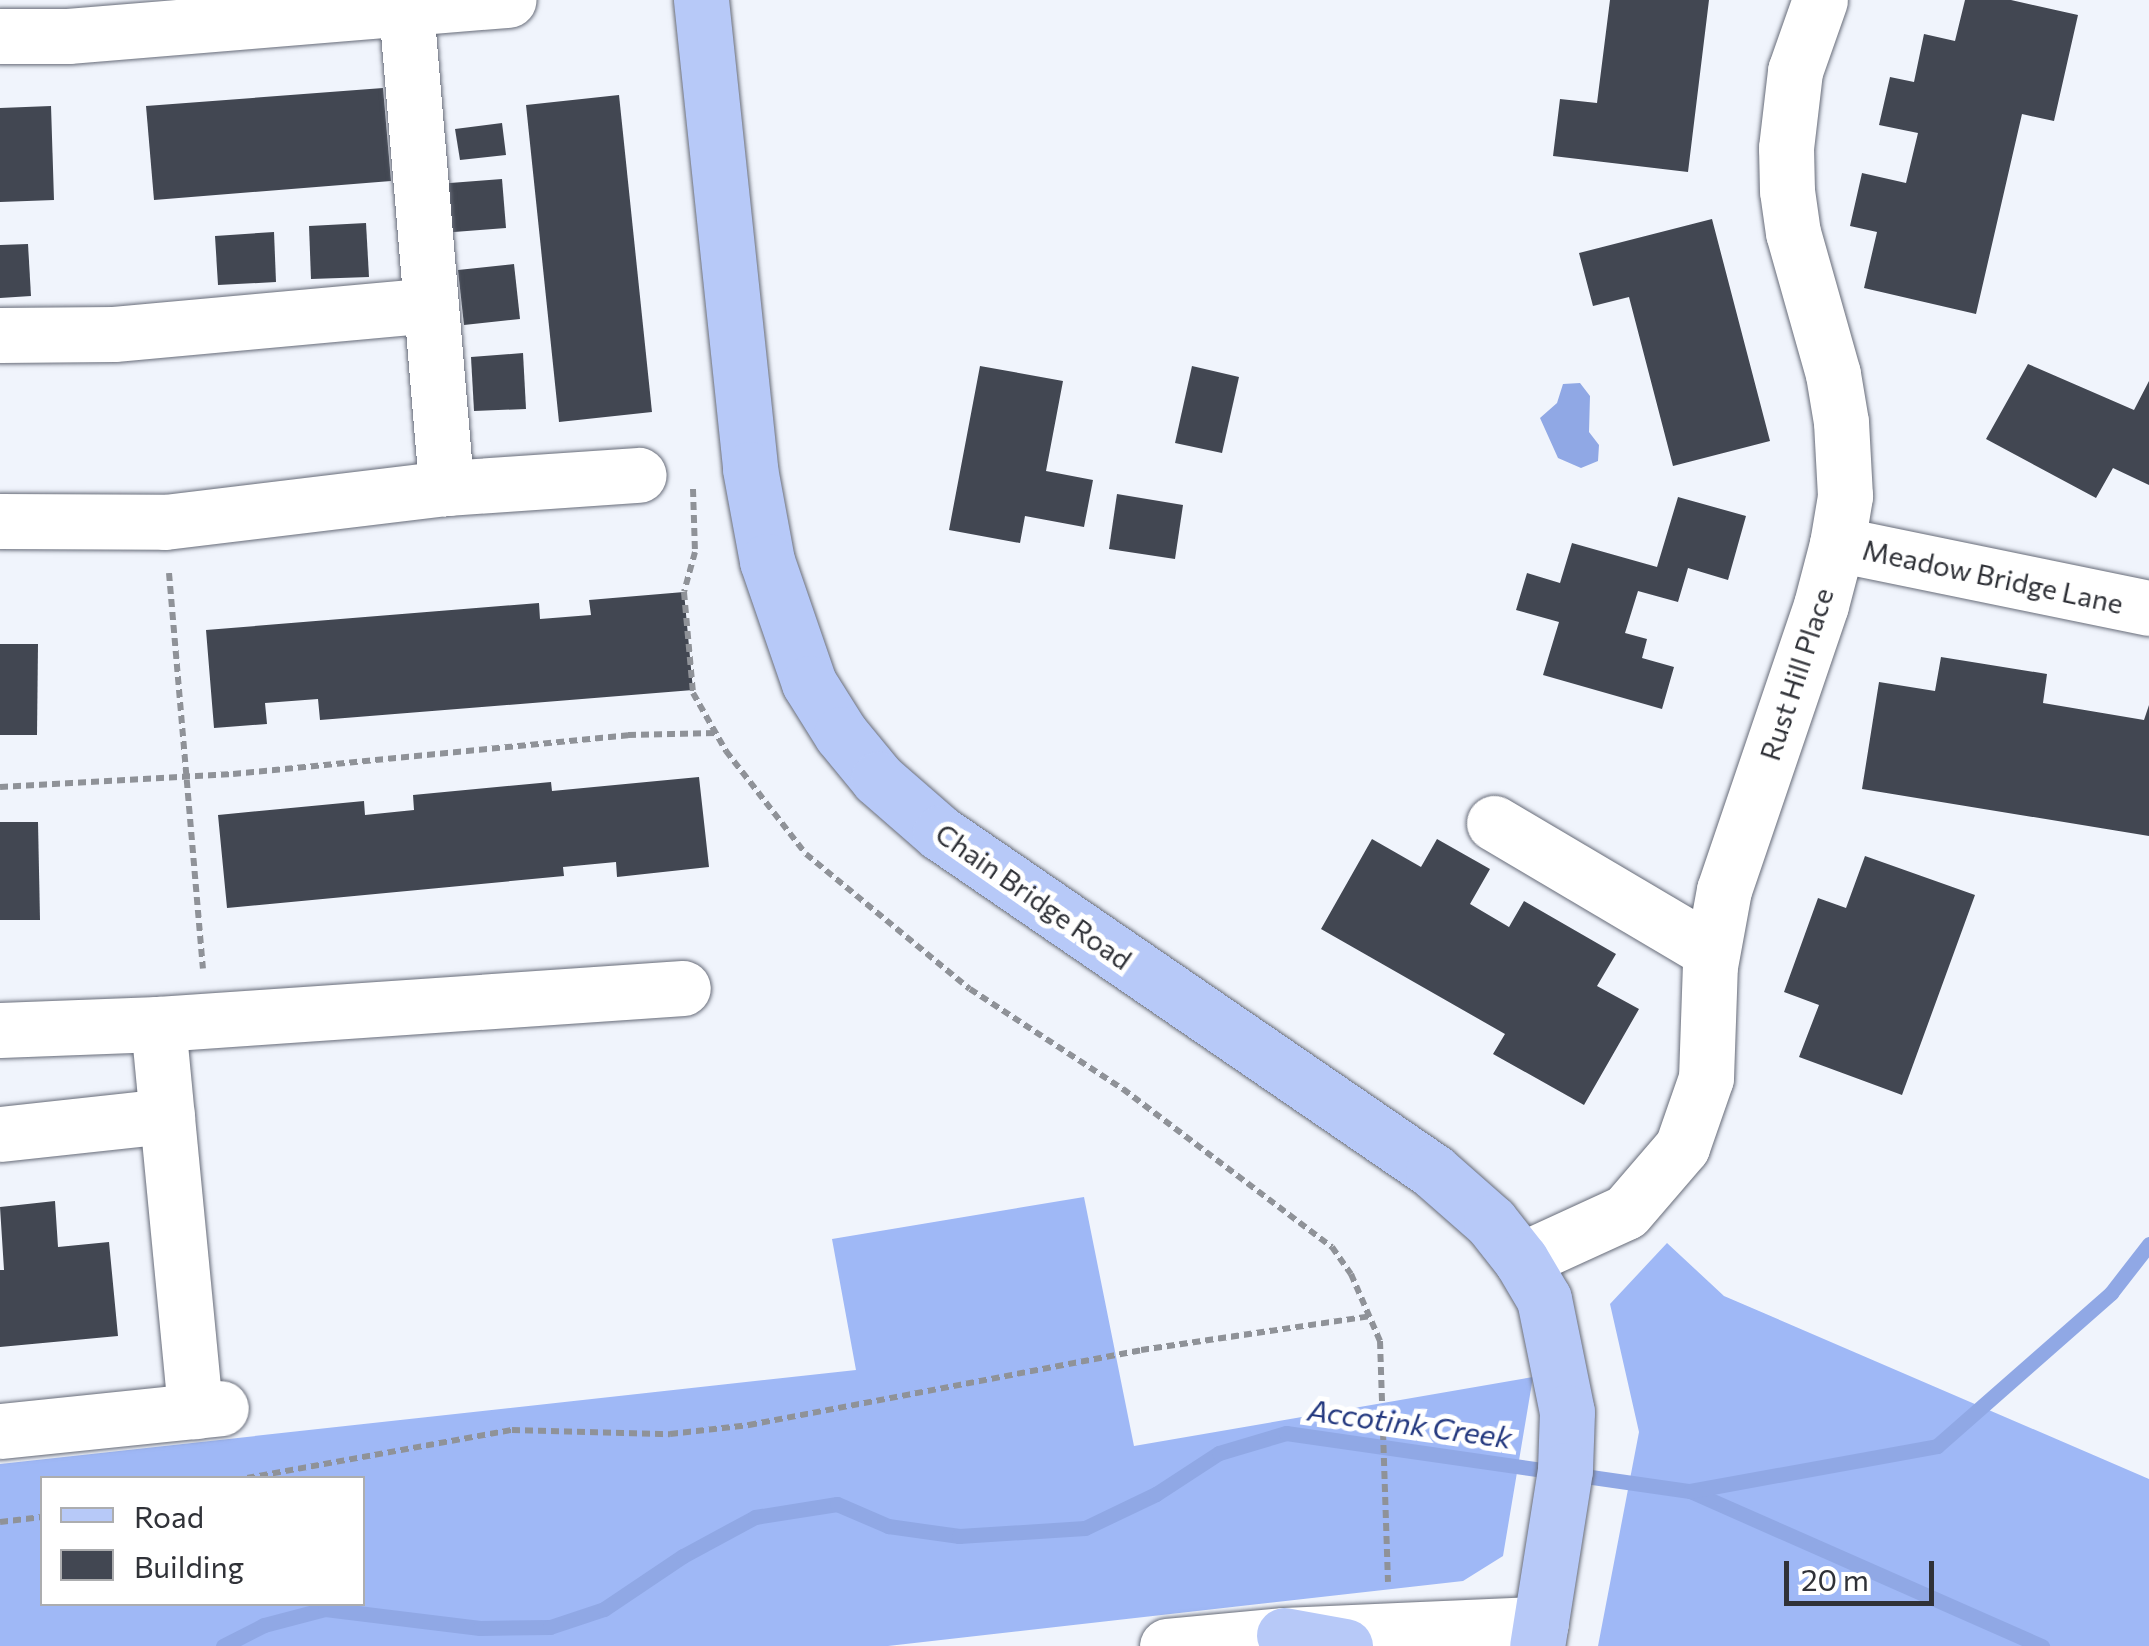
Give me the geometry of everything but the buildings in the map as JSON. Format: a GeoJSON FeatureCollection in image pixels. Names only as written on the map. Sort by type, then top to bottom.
{"type":"FeatureCollection","features":[{"type":"Feature","properties":{"kind":"main road","name":"Chain Bridge Road"},"geometry":{"type":"LineString","coordinates":[[701,0],[750,469],[766,561],[809,683],[841,734],[878,779],[940,833],[1434,1172],[1491,1222],[1521,1260],[1544,1299],[1567,1412],[1554,1553],[1539,1635]]}},
{"type":"Feature","properties":{"kind":"main road"},"geometry":{"type":"LineString","coordinates":[[1284,1635],[1345,1646]]}},
{"type":"Feature","properties":{"kind":"street"},"geometry":{"type":"LineString","coordinates":[[23,24],[509,0]]}},
{"type":"Feature","properties":{"kind":"street","name":"Rust Hill Place"},"geometry":{"type":"LineString","coordinates":[[1521,1260],[1626,1212],[1682,1147],[1706,1078],[1712,952],[1724,890],[1821,605],[1837,544],[1846,496],[1841,422],[1833,374],[1793,233],[1787,191],[1786,148],[1796,71],[1820,0]]}},
{"type":"Feature","properties":{"kind":"street"},"geometry":{"type":"LineString","coordinates":[[406,8],[446,488]]}},
{"type":"Feature","properties":{"kind":"street"},"geometry":{"type":"LineString","coordinates":[[0,335],[114,334],[430,306]]}},
{"type":"Feature","properties":{"kind":"street"},"geometry":{"type":"LineString","coordinates":[[0,521],[165,522],[446,488],[638,475]]}},
{"type":"Feature","properties":{"kind":"street","name":"Meadow Bridge Lane"},"geometry":{"type":"LineString","coordinates":[[1837,544],[2149,608]]}},
{"type":"Feature","properties":{"kind":"street"},"geometry":{"type":"LineString","coordinates":[[1494,823],[1712,952]]}},
{"type":"Feature","properties":{"kind":"street"},"geometry":{"type":"LineString","coordinates":[[0,1030],[183,1022],[683,988]]}},
{"type":"Feature","properties":{"kind":"street"},"geometry":{"type":"LineString","coordinates":[[0,1431],[208,1409],[167,1116],[183,1022]]}},
{"type":"Feature","properties":{"kind":"street"},"geometry":{"type":"LineString","coordinates":[[0,1134],[167,1116]]}},
{"type":"Feature","properties":{"kind":"street"},"geometry":{"type":"LineString","coordinates":[[1167,1646],[1284,1635],[1539,1635]]}},
{"type":"Feature","properties":{"kind":"path"},"geometry":{"type":"LineString","coordinates":[[692,486],[695,552],[684,592],[693,690],[716,734],[806,854],[856,900],[970,988],[1123,1089],[1332,1247],[1351,1274],[1380,1341],[1389,1593]]}},
{"type":"Feature","properties":{"kind":"path"},"geometry":{"type":"LineString","coordinates":[[165,522],[184,777],[183,1022]]}},
{"type":"Feature","properties":{"kind":"path"},"geometry":{"type":"LineString","coordinates":[[0,787],[184,777],[628,735],[716,734]]}},
{"type":"Feature","properties":{"kind":"path"},"geometry":{"type":"LineString","coordinates":[[258,1476],[512,1430],[670,1434],[749,1424],[1141,1350],[1370,1316]]}},
{"type":"Feature","properties":{"kind":"path"},"geometry":{"type":"LineString","coordinates":[[0,1522],[40,1517]]}},
{"type":"Feature","properties":{"kind":"shaded area"},"geometry":{"type":"Polygon","coordinates":[[[1580,383],[1590,396],[1589,432],[1599,445],[1598,461],[1581,468],[1558,458],[1540,418],[1557,403],[1563,384],[1580,383]]]}},
{"type":"Feature","properties":{"kind":"shaded area"},"geometry":{"type":"Polygon","coordinates":[[[1084,1197],[1134,1446],[1533,1377],[1503,1556],[1463,1581],[888,1646],[0,1646],[0,1464],[856,1370],[832,1239],[1084,1197]]]}},
{"type":"Feature","properties":{"kind":"shaded area"},"geometry":{"type":"Polygon","coordinates":[[[1667,1243],[1724,1296],[2149,1479],[2149,1646],[1598,1646],[1639,1432],[1610,1304],[1667,1243]]]}},
{"type":"Feature","properties":{"kind":"waterway","name":"Accotink Creek"},"geometry":{"type":"LineString","coordinates":[[223,1646],[264,1625],[325,1609],[480,1628],[550,1627],[604,1609],[683,1556],[755,1517],[837,1504],[888,1526],[959,1536],[1085,1528],[1156,1494],[1219,1453],[1286,1433],[1690,1491],[1937,1446],[2111,1293],[2149,1244]]}},
{"type":"Feature","properties":{"kind":"waterway"},"geometry":{"type":"LineString","coordinates":[[1690,1491],[2042,1646]]}}]}
